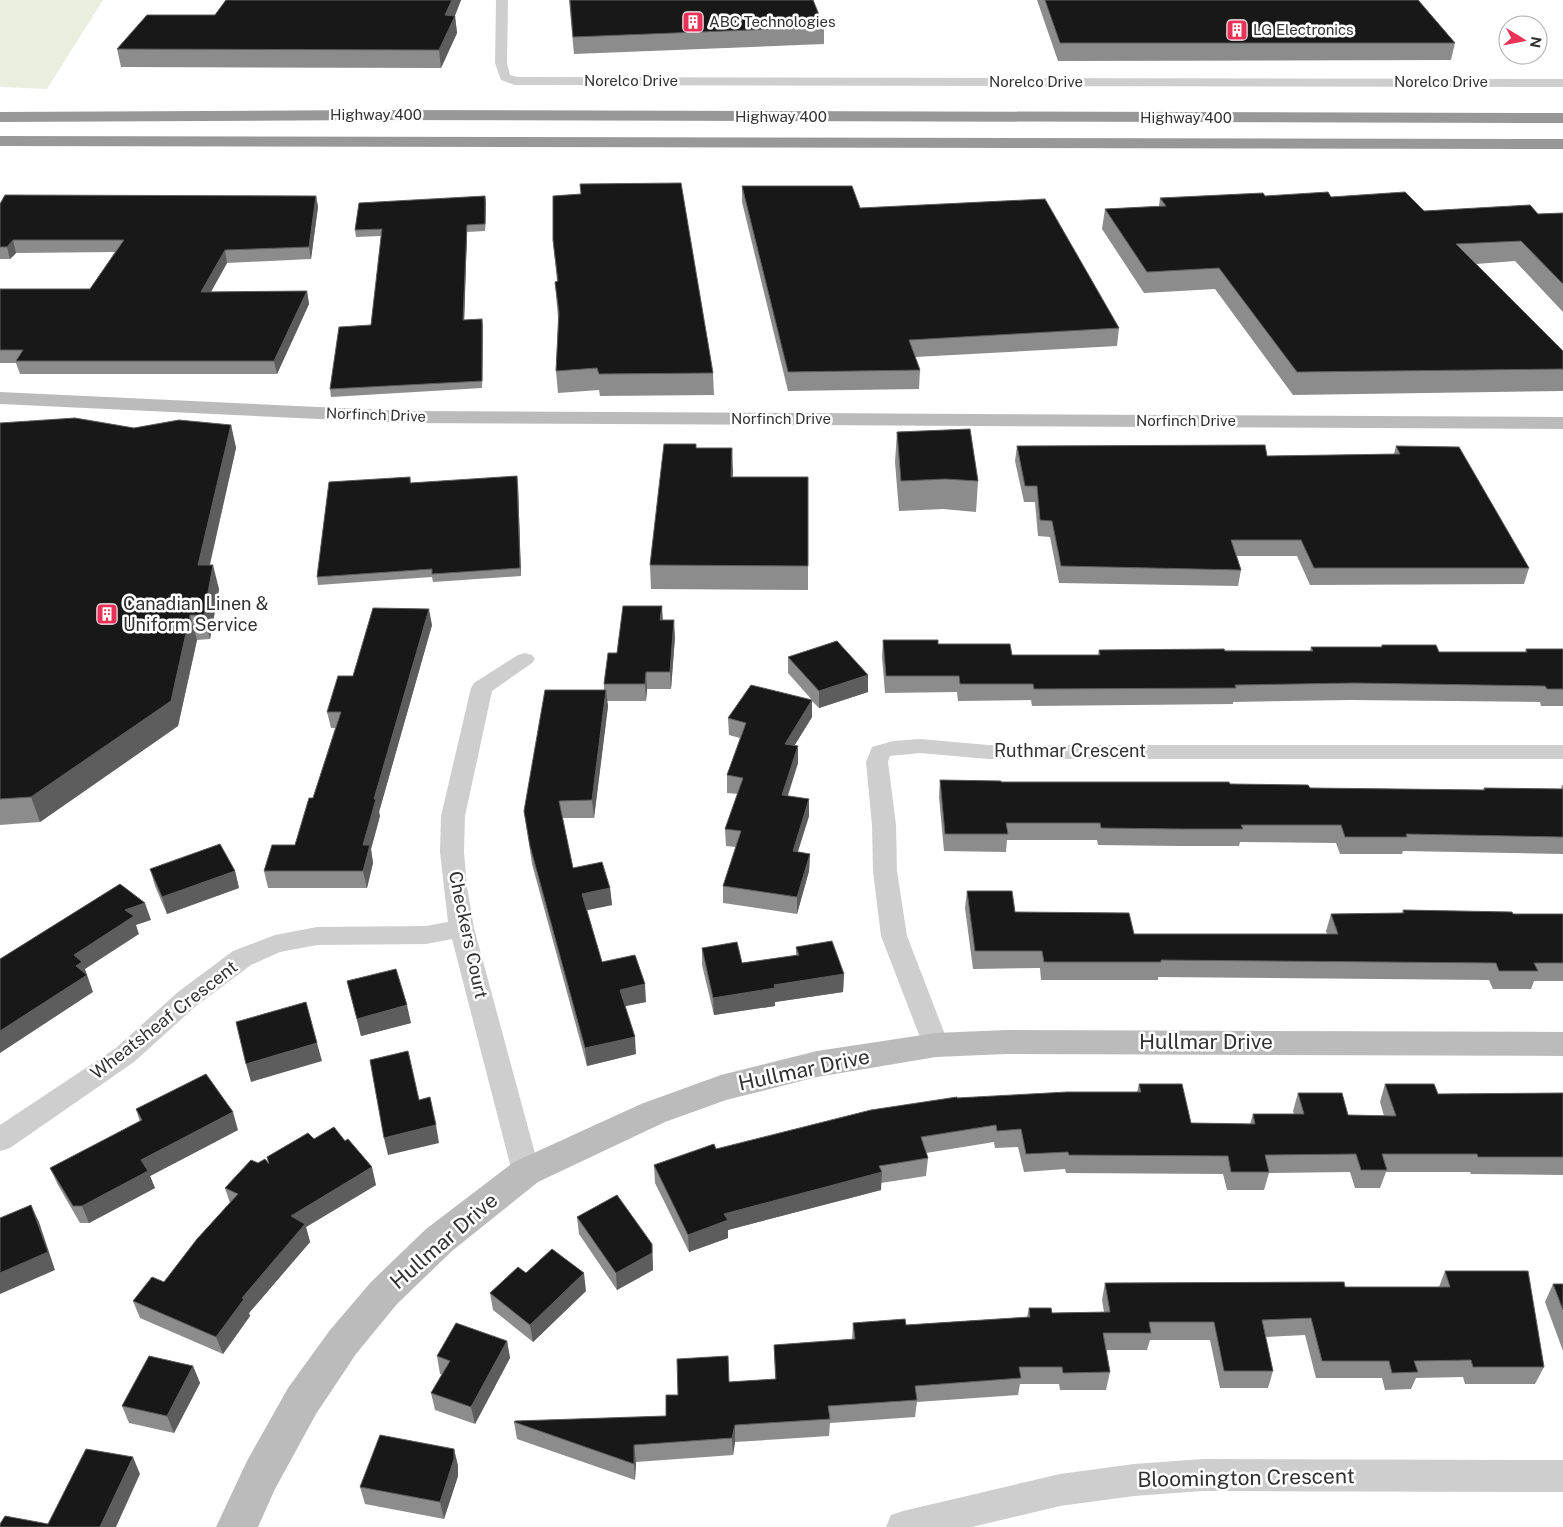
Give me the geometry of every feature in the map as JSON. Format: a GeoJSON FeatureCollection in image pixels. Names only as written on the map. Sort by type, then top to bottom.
{"type":"FeatureCollection","features":[{"type":"Feature","properties":{"kind":"highway"},"geometry":{"type":"LineString","coordinates":[[0,102],[187,107],[373,115]]}},
{"type":"Feature","properties":{"kind":"highway","name":"Highway 400"},"geometry":{"type":"LineString","coordinates":[[0,117],[373,115],[1563,118]]}},
{"type":"Feature","properties":{"kind":"highway","name":"Highway 400"},"geometry":{"type":"LineString","coordinates":[[0,141],[1563,144]]}},
{"type":"Feature","properties":{"kind":"highway"},"geometry":{"type":"LineString","coordinates":[[78,157],[205,155],[429,143]]}},
{"type":"Feature","properties":{"kind":"street","name":"Norelco Drive"},"geometry":{"type":"LineString","coordinates":[[502,0],[501,64],[505,77],[510,79],[1563,83]]}},
{"type":"Feature","properties":{"kind":"street","name":"Norfinch Drive"},"geometry":{"type":"LineString","coordinates":[[0,398],[406,417],[1563,423]]}},
{"type":"Feature","properties":{"kind":"street","name":"Checkers Court"},"geometry":{"type":"LineString","coordinates":[[525,659],[482,688],[453,816],[452,852],[455,887],[462,928],[526,1172]]}},
{"type":"Feature","properties":{"kind":"street","name":"Ruthmar Crescent"},"geometry":{"type":"LineString","coordinates":[[936,1045],[894,936],[885,871],[884,825],[877,762],[880,752],[896,746],[988,752],[1563,752]]}},
{"type":"Feature","properties":{"kind":"street","name":"Wheatsheaf Crescent"},"geometry":{"type":"LineString","coordinates":[[0,1140],[125,1054],[187,999],[242,958],[275,944],[317,936],[426,935],[462,928]]}},
{"type":"Feature","properties":{"kind":"street","name":"Hullmar Drive"},"geometry":{"type":"LineString","coordinates":[[237,1527],[261,1475],[298,1409],[342,1342],[384,1294],[439,1240],[526,1172],[653,1113],[721,1088],[817,1064],[936,1045],[1006,1042],[1563,1044]]}},
{"type":"Feature","properties":{"kind":"street","name":"Bloomington Crescent"},"geometry":{"type":"LineString","coordinates":[[904,1527],[1060,1490],[1134,1480],[1203,1475],[1563,1476]]}},
{"type":"Feature","properties":{"kind":"shaded area"},"geometry":{"type":"Polygon","coordinates":[[[0,0],[103,0],[47,89],[0,87],[0,0]]]}},
{"type":"Feature","properties":{"kind":"building"},"geometry":{"type":"Polygon","coordinates":[[[226,0],[452,0],[445,15],[455,16],[439,50],[117,49],[147,15],[215,15],[226,0]]]}},
{"type":"Feature","properties":{"kind":"building","name":"ABC Technologies"},"geometry":{"type":"Polygon","coordinates":[[[570,0],[813,0],[824,27],[573,37],[570,0]]]}},
{"type":"Feature","properties":{"kind":"building","name":"LG Electronics"},"geometry":{"type":"Polygon","coordinates":[[[1045,0],[1418,0],[1455,43],[1060,43],[1045,0]]]}},
{"type":"Feature","properties":{"kind":"building"},"geometry":{"type":"Polygon","coordinates":[[[681,183],[713,373],[599,374],[597,368],[556,371],[559,313],[555,282],[558,281],[553,240],[553,196],[581,194],[580,184],[681,183]]]}},
{"type":"Feature","properties":{"kind":"building"},"geometry":{"type":"Polygon","coordinates":[[[742,186],[852,186],[860,208],[1045,199],[1119,328],[909,340],[920,370],[788,372],[742,186]]]}},
{"type":"Feature","properties":{"kind":"building"},"geometry":{"type":"Polygon","coordinates":[[[1328,192],[1331,197],[1405,192],[1424,211],[1530,205],[1538,214],[1563,213],[1563,284],[1521,241],[1456,244],[1563,351],[1563,369],[1297,372],[1219,268],[1147,272],[1105,209],[1166,206],[1160,198],[1263,193],[1265,196],[1328,192]]]}},
{"type":"Feature","properties":{"kind":"building"},"geometry":{"type":"Polygon","coordinates":[[[5,195],[316,196],[309,247],[225,250],[201,292],[307,291],[274,361],[16,361],[23,350],[0,350],[0,289],[90,289],[124,240],[13,240],[7,247],[0,247],[0,204],[5,195]]]}},
{"type":"Feature","properties":{"kind":"building"},"geometry":{"type":"Polygon","coordinates":[[[485,196],[485,224],[467,225],[463,320],[482,319],[482,381],[330,389],[339,327],[371,325],[382,229],[355,230],[359,203],[485,196]]]}},
{"type":"Feature","properties":{"kind":"building","name":"Canadian Linen & Uniform Service"},"geometry":{"type":"Polygon","coordinates":[[[75,418],[134,428],[179,420],[231,425],[198,565],[213,565],[204,615],[190,615],[171,701],[31,797],[0,799],[0,423],[75,418]]]}},
{"type":"Feature","properties":{"kind":"building"},"geometry":{"type":"Polygon","coordinates":[[[970,429],[978,481],[945,479],[901,481],[897,432],[970,429]]]}},
{"type":"Feature","properties":{"kind":"building"},"geometry":{"type":"Polygon","coordinates":[[[664,444],[696,444],[696,448],[732,448],[731,477],[808,477],[808,566],[650,565],[664,444]]]}},
{"type":"Feature","properties":{"kind":"building"},"geometry":{"type":"Polygon","coordinates":[[[1265,445],[1267,456],[1400,454],[1396,446],[1459,447],[1529,568],[1314,568],[1301,540],[1231,540],[1241,570],[1061,566],[1052,521],[1040,520],[1037,486],[1025,486],[1017,446],[1265,445]]]}},
{"type":"Feature","properties":{"kind":"building"},"geometry":{"type":"Polygon","coordinates":[[[517,476],[520,568],[432,574],[432,569],[317,577],[329,482],[410,477],[410,483],[517,476]]]}},
{"type":"Feature","properties":{"kind":"building"},"geometry":{"type":"Polygon","coordinates":[[[623,606],[662,606],[660,620],[674,620],[670,672],[646,672],[645,684],[604,684],[608,653],[617,653],[623,606]]]}},
{"type":"Feature","properties":{"kind":"building"},"geometry":{"type":"Polygon","coordinates":[[[373,608],[429,609],[374,799],[376,799],[363,845],[370,845],[363,871],[264,871],[272,845],[295,845],[309,798],[313,798],[341,712],[327,712],[338,676],[353,676],[373,608]]]}},
{"type":"Feature","properties":{"kind":"building"},"geometry":{"type":"Polygon","coordinates":[[[883,640],[938,640],[938,644],[1010,644],[1012,655],[1100,655],[1099,650],[1224,649],[1225,651],[1313,651],[1311,647],[1382,647],[1382,645],[1436,645],[1439,652],[1527,652],[1526,649],[1563,649],[1563,689],[1547,689],[1545,686],[1354,683],[1235,685],[1236,688],[1034,689],[1033,684],[960,684],[959,676],[886,676],[883,640]]]}},
{"type":"Feature","properties":{"kind":"building"},"geometry":{"type":"Polygon","coordinates":[[[837,641],[868,675],[819,691],[788,657],[837,641]]]}},
{"type":"Feature","properties":{"kind":"building"},"geometry":{"type":"Polygon","coordinates":[[[751,685],[812,700],[785,744],[798,746],[782,795],[809,799],[793,851],[810,854],[797,897],[723,886],[741,831],[725,829],[743,778],[727,775],[746,723],[728,718],[751,685]]]}},
{"type":"Feature","properties":{"kind":"building"},"geometry":{"type":"Polygon","coordinates":[[[545,690],[606,690],[592,800],[559,801],[573,868],[602,862],[610,888],[582,894],[602,962],[635,955],[645,984],[620,990],[635,1037],[585,1048],[530,846],[524,811],[545,690]]]}},
{"type":"Feature","properties":{"kind":"building"},"geometry":{"type":"Polygon","coordinates":[[[940,780],[1001,782],[1229,782],[1230,784],[1308,785],[1310,788],[1563,789],[1563,837],[1406,834],[1407,837],[1345,837],[1341,825],[1241,825],[1243,829],[1181,829],[1101,828],[1100,823],[1006,823],[1008,834],[945,834],[940,780]]]}},
{"type":"Feature","properties":{"kind":"building"},"geometry":{"type":"Polygon","coordinates":[[[220,844],[235,871],[162,897],[150,869],[220,844]]]}},
{"type":"Feature","properties":{"kind":"building"},"geometry":{"type":"Polygon","coordinates":[[[120,884],[145,903],[125,910],[134,916],[74,955],[82,962],[76,966],[87,975],[0,1031],[0,959],[120,884]]]}},
{"type":"Feature","properties":{"kind":"building"},"geometry":{"type":"Polygon","coordinates":[[[967,891],[1012,891],[1015,912],[1129,913],[1134,934],[1338,934],[1331,914],[1404,913],[1403,910],[1563,914],[1563,963],[1534,963],[1538,971],[1499,971],[1496,963],[1161,960],[1161,962],[1044,962],[1042,951],[975,951],[967,891]]]}},
{"type":"Feature","properties":{"kind":"building"},"geometry":{"type":"Polygon","coordinates":[[[832,941],[844,974],[774,985],[775,988],[713,998],[702,948],[737,942],[742,963],[799,955],[796,947],[832,941]]]}},
{"type":"Feature","properties":{"kind":"building"},"geometry":{"type":"Polygon","coordinates":[[[396,969],[407,1005],[357,1019],[347,981],[396,969]]]}},
{"type":"Feature","properties":{"kind":"building"},"geometry":{"type":"Polygon","coordinates":[[[306,1002],[317,1043],[246,1064],[236,1022],[306,1002]]]}},
{"type":"Feature","properties":{"kind":"building"},"geometry":{"type":"Polygon","coordinates":[[[408,1051],[419,1100],[430,1097],[436,1125],[384,1138],[370,1060],[408,1051]]]}},
{"type":"Feature","properties":{"kind":"building"},"geometry":{"type":"Polygon","coordinates":[[[206,1074],[233,1112],[141,1160],[148,1171],[82,1206],[73,1206],[50,1168],[142,1120],[136,1109],[206,1074]]]}},
{"type":"Feature","properties":{"kind":"building"},"geometry":{"type":"Polygon","coordinates":[[[1139,1084],[1182,1084],[1191,1123],[1255,1124],[1253,1114],[1304,1114],[1298,1093],[1342,1093],[1348,1115],[1396,1116],[1385,1084],[1434,1084],[1438,1094],[1563,1093],[1563,1157],[1478,1157],[1477,1154],[1382,1154],[1387,1170],[1361,1170],[1356,1154],[1265,1155],[1269,1172],[1231,1172],[1228,1156],[1069,1155],[1068,1152],[1026,1154],[1021,1129],[997,1131],[996,1125],[921,1137],[928,1158],[879,1166],[882,1172],[724,1214],[728,1220],[688,1235],[654,1165],[714,1144],[716,1149],[871,1110],[957,1097],[1067,1092],[1141,1092],[1139,1084]]]}},
{"type":"Feature","properties":{"kind":"building"},"geometry":{"type":"Polygon","coordinates":[[[334,1127],[345,1141],[348,1139],[372,1167],[291,1216],[305,1224],[242,1298],[244,1299],[216,1337],[133,1301],[152,1277],[164,1282],[197,1239],[238,1194],[225,1188],[251,1160],[258,1163],[265,1159],[269,1164],[267,1157],[308,1133],[314,1139],[334,1127]]]}},
{"type":"Feature","properties":{"kind":"building"},"geometry":{"type":"Polygon","coordinates":[[[617,1195],[652,1244],[652,1253],[616,1273],[577,1217],[617,1195]]]}},
{"type":"Feature","properties":{"kind":"building"},"geometry":{"type":"Polygon","coordinates":[[[31,1205],[48,1252],[0,1273],[0,1218],[31,1205]]]}},
{"type":"Feature","properties":{"kind":"building"},"geometry":{"type":"Polygon","coordinates":[[[552,1249],[584,1273],[530,1325],[490,1293],[518,1267],[526,1273],[552,1249]]]}},
{"type":"Feature","properties":{"kind":"building"},"geometry":{"type":"Polygon","coordinates":[[[1445,1271],[1528,1271],[1544,1367],[1473,1367],[1471,1360],[1414,1361],[1418,1372],[1392,1373],[1389,1361],[1322,1361],[1311,1318],[1262,1320],[1273,1371],[1224,1371],[1214,1322],[1149,1322],[1151,1333],[1103,1333],[1110,1372],[1063,1373],[1062,1367],[1019,1367],[1021,1378],[915,1386],[917,1400],[828,1406],[830,1419],[735,1425],[732,1438],[634,1445],[634,1464],[514,1422],[666,1416],[666,1395],[678,1395],[677,1359],[728,1356],[729,1382],[776,1379],[774,1345],[855,1339],[853,1323],[905,1319],[906,1325],[1030,1317],[1029,1308],[1051,1308],[1052,1313],[1110,1312],[1105,1283],[1344,1282],[1345,1287],[1450,1287],[1445,1271]]]}},
{"type":"Feature","properties":{"kind":"building"},"geometry":{"type":"Polygon","coordinates":[[[1553,1284],[1563,1284],[1563,1310],[1553,1284]]]}},
{"type":"Feature","properties":{"kind":"building"},"geometry":{"type":"Polygon","coordinates":[[[456,1323],[507,1341],[471,1407],[431,1393],[450,1361],[437,1356],[456,1323]]]}},
{"type":"Feature","properties":{"kind":"building"},"geometry":{"type":"Polygon","coordinates":[[[149,1356],[193,1366],[167,1416],[122,1406],[149,1356]]]}},
{"type":"Feature","properties":{"kind":"building"},"geometry":{"type":"Polygon","coordinates":[[[380,1435],[454,1449],[454,1459],[440,1502],[360,1487],[380,1435]]]}},
{"type":"Feature","properties":{"kind":"building"},"geometry":{"type":"Polygon","coordinates":[[[86,1449],[133,1457],[100,1527],[0,1527],[5,1516],[48,1524],[86,1449]]]}},
{"type":"Feature","properties":{"kind":"place","name":"ABC Technologies"},"geometry":{"type":"Point","coordinates":[693,22]}},
{"type":"Feature","properties":{"kind":"place","name":"LG Electronics"},"geometry":{"type":"Point","coordinates":[1237,30]}},
{"type":"Feature","properties":{"kind":"place","name":"Canadian Linen & Uniform Service"},"geometry":{"type":"Point","coordinates":[107,614]}}]}
